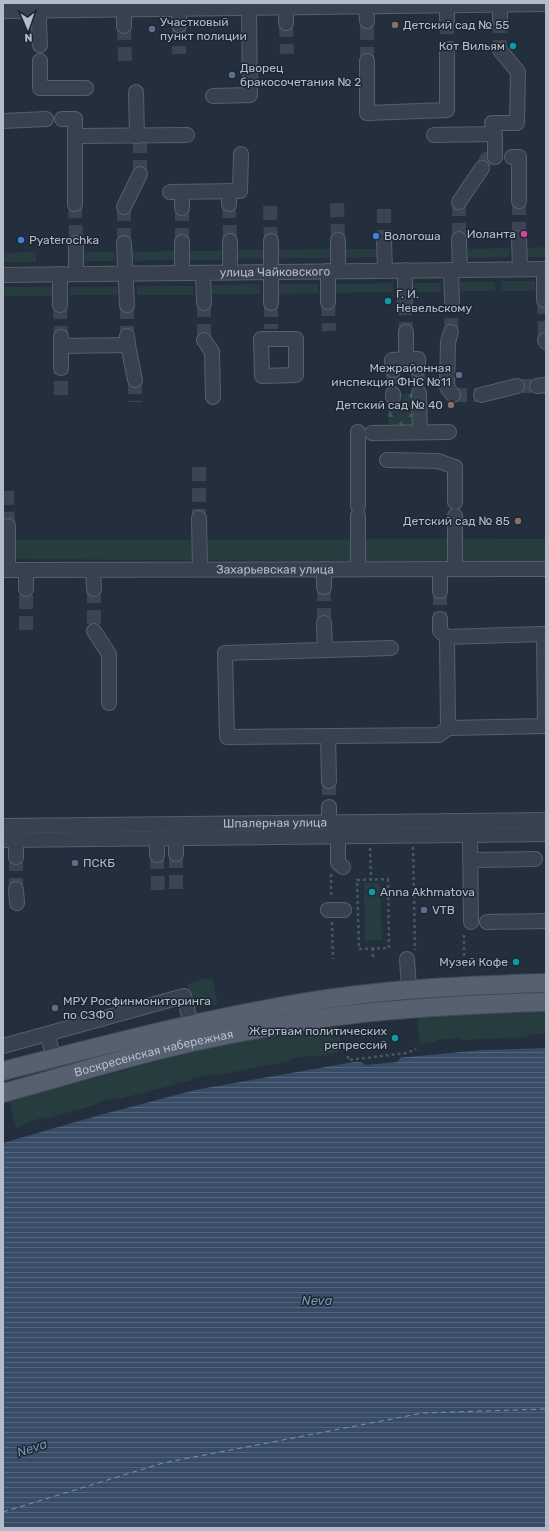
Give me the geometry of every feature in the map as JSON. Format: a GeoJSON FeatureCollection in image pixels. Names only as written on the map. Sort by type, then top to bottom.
{"type":"FeatureCollection","features":[{"type":"Feature","properties":{"kind":"main road","name":"Воскресенская набережная"},"geometry":{"type":"LineString","coordinates":[[3,1071],[191,1024],[314,1001],[409,989],[472,985],[546,983]]}},
{"type":"Feature","properties":{"kind":"main road","name":"Воскресенская набережная"},"geometry":{"type":"LineString","coordinates":[[3,1093],[192,1042],[322,1018],[412,1008],[473,1004],[546,1002]]}},
{"type":"Feature","properties":{"kind":"street"},"geometry":{"type":"LineString","coordinates":[[3,11],[38,7],[124,10],[447,6],[500,12],[546,4]]}},
{"type":"Feature","properties":{"kind":"street"},"geometry":{"type":"LineString","coordinates":[[447,6],[447,20]]}},
{"type":"Feature","properties":{"kind":"street"},"geometry":{"type":"LineString","coordinates":[[38,7],[40,46]]}},
{"type":"Feature","properties":{"kind":"street"},"geometry":{"type":"LineString","coordinates":[[366,7],[367,21]]}},
{"type":"Feature","properties":{"kind":"street"},"geometry":{"type":"LineString","coordinates":[[213,96],[250,95],[249,8]]}},
{"type":"Feature","properties":{"kind":"street"},"geometry":{"type":"LineString","coordinates":[[286,8],[286,23]]}},
{"type":"Feature","properties":{"kind":"street"},"geometry":{"type":"LineString","coordinates":[[179,9],[179,25]]}},
{"type":"Feature","properties":{"kind":"street"},"geometry":{"type":"LineString","coordinates":[[124,10],[124,26]]}},
{"type":"Feature","properties":{"kind":"street"},"geometry":{"type":"LineString","coordinates":[[367,61],[367,113],[447,110],[447,49]]}},
{"type":"Feature","properties":{"kind":"street"},"geometry":{"type":"LineString","coordinates":[[492,123],[517,123],[518,72],[500,50]]}},
{"type":"Feature","properties":{"kind":"street"},"geometry":{"type":"LineString","coordinates":[[40,61],[40,88],[86,88]]}},
{"type":"Feature","properties":{"kind":"street"},"geometry":{"type":"LineString","coordinates":[[136,92],[139,137]]}},
{"type":"Feature","properties":{"kind":"street"},"geometry":{"type":"LineString","coordinates":[[62,119],[75,119],[75,204]]}},
{"type":"Feature","properties":{"kind":"street"},"geometry":{"type":"LineString","coordinates":[[3,121],[46,120]]}},
{"type":"Feature","properties":{"kind":"street"},"geometry":{"type":"LineString","coordinates":[[434,135],[495,134],[500,157],[519,157],[519,201]]}},
{"type":"Feature","properties":{"kind":"street"},"geometry":{"type":"LineString","coordinates":[[75,136],[139,137],[188,135]]}},
{"type":"Feature","properties":{"kind":"street"},"geometry":{"type":"LineString","coordinates":[[182,208],[176,192],[229,198],[240,191],[241,154]]}},
{"type":"Feature","properties":{"kind":"street"},"geometry":{"type":"LineString","coordinates":[[459,202],[482,168]]}},
{"type":"Feature","properties":{"kind":"street"},"geometry":{"type":"LineString","coordinates":[[124,207],[140,174]]}},
{"type":"Feature","properties":{"kind":"street"},"geometry":{"type":"LineString","coordinates":[[520,238],[520,269]]}},
{"type":"Feature","properties":{"kind":"street"},"geometry":{"type":"LineString","coordinates":[[452,300],[459,239]]}},
{"type":"Feature","properties":{"kind":"street"},"geometry":{"type":"LineString","coordinates":[[328,302],[338,240]]}},
{"type":"Feature","properties":{"kind":"street"},"geometry":{"type":"LineString","coordinates":[[384,240],[385,270]]}},
{"type":"Feature","properties":{"kind":"street"},"geometry":{"type":"LineString","coordinates":[[230,241],[230,272]]}},
{"type":"Feature","properties":{"kind":"street"},"geometry":{"type":"LineString","coordinates":[[271,241],[271,303]]}},
{"type":"Feature","properties":{"kind":"street"},"geometry":{"type":"LineString","coordinates":[[182,242],[182,273]]}},
{"type":"Feature","properties":{"kind":"street"},"geometry":{"type":"LineString","coordinates":[[76,243],[76,274]]}},
{"type":"Feature","properties":{"kind":"street"},"geometry":{"type":"LineString","coordinates":[[124,243],[127,304]]}},
{"type":"Feature","properties":{"kind":"street"},"geometry":{"type":"LineString","coordinates":[[544,300],[545,269]]}},
{"type":"Feature","properties":{"kind":"street","name":"улица Чайковского"},"geometry":{"type":"LineString","coordinates":[[3,275],[545,269]]}},
{"type":"Feature","properties":{"kind":"street"},"geometry":{"type":"LineString","coordinates":[[405,270],[405,301]]}},
{"type":"Feature","properties":{"kind":"street"},"geometry":{"type":"LineString","coordinates":[[203,273],[204,303]]}},
{"type":"Feature","properties":{"kind":"street"},"geometry":{"type":"LineString","coordinates":[[60,274],[60,305]]}},
{"type":"Feature","properties":{"kind":"street"},"geometry":{"type":"LineString","coordinates":[[406,332],[406,359]]}},
{"type":"Feature","properties":{"kind":"street"},"geometry":{"type":"LineString","coordinates":[[451,332],[448,342],[447,387],[453,395]]}},
{"type":"Feature","properties":{"kind":"street"},"geometry":{"type":"LineString","coordinates":[[61,368],[61,342],[128,340],[135,380]]}},
{"type":"Feature","properties":{"kind":"street"},"geometry":{"type":"LineString","coordinates":[[204,340],[212,352],[212,397]]}},
{"type":"Feature","properties":{"kind":"street"},"geometry":{"type":"LineString","coordinates":[[392,370],[392,360],[406,359],[418,359],[418,369]]}},
{"type":"Feature","properties":{"kind":"street"},"geometry":{"type":"LineString","coordinates":[[481,395],[517,386]]}},
{"type":"Feature","properties":{"kind":"street"},"geometry":{"type":"LineString","coordinates":[[419,393],[420,432]]}},
{"type":"Feature","properties":{"kind":"street"},"geometry":{"type":"LineString","coordinates":[[358,569],[358,511],[365,433],[449,432]]}},
{"type":"Feature","properties":{"kind":"street"},"geometry":{"type":"LineString","coordinates":[[386,460],[438,461],[455,467],[455,569]]}},
{"type":"Feature","properties":{"kind":"street"},"geometry":{"type":"LineString","coordinates":[[199,518],[200,569]]}},
{"type":"Feature","properties":{"kind":"street"},"geometry":{"type":"LineString","coordinates":[[6,570],[8,526]]}},
{"type":"Feature","properties":{"kind":"street"},"geometry":{"type":"LineString","coordinates":[[324,569],[324,587]]}},
{"type":"Feature","properties":{"kind":"street"},"geometry":{"type":"LineString","coordinates":[[440,569],[440,591]]}},
{"type":"Feature","properties":{"kind":"street","name":"Захарьевская улица"},"geometry":{"type":"LineString","coordinates":[[6,570],[546,569]]}},
{"type":"Feature","properties":{"kind":"street"},"geometry":{"type":"LineString","coordinates":[[26,570],[26,589]]}},
{"type":"Feature","properties":{"kind":"street"},"geometry":{"type":"LineString","coordinates":[[93,570],[94,589]]}},
{"type":"Feature","properties":{"kind":"street"},"geometry":{"type":"LineString","coordinates":[[391,648],[225,653],[227,738],[439,735],[448,728],[545,726],[544,634],[447,637],[440,631],[440,619]]}},
{"type":"Feature","properties":{"kind":"street"},"geometry":{"type":"LineString","coordinates":[[324,623],[325,650]]}},
{"type":"Feature","properties":{"kind":"street"},"geometry":{"type":"LineString","coordinates":[[94,631],[109,654],[109,702]]}},
{"type":"Feature","properties":{"kind":"street"},"geometry":{"type":"LineString","coordinates":[[447,637],[448,728]]}},
{"type":"Feature","properties":{"kind":"street"},"geometry":{"type":"LineString","coordinates":[[328,736],[329,781]]}},
{"type":"Feature","properties":{"kind":"street"},"geometry":{"type":"LineString","coordinates":[[329,807],[329,823]]}},
{"type":"Feature","properties":{"kind":"street","name":"Шпалерная улица"},"geometry":{"type":"LineString","coordinates":[[3,826],[546,820]]}},
{"type":"Feature","properties":{"kind":"street","name":"Шпалерная улица"},"geometry":{"type":"LineString","coordinates":[[9,840],[546,834]]}},
{"type":"Feature","properties":{"kind":"street"},"geometry":{"type":"LineString","coordinates":[[470,835],[471,922]]}},
{"type":"Feature","properties":{"kind":"street"},"geometry":{"type":"LineString","coordinates":[[338,836],[338,863],[344,867]]}},
{"type":"Feature","properties":{"kind":"street"},"geometry":{"type":"LineString","coordinates":[[157,838],[157,855]]}},
{"type":"Feature","properties":{"kind":"street"},"geometry":{"type":"LineString","coordinates":[[176,838],[176,854]]}},
{"type":"Feature","properties":{"kind":"street"},"geometry":{"type":"LineString","coordinates":[[9,840],[16,857]]}},
{"type":"Feature","properties":{"kind":"street"},"geometry":{"type":"LineString","coordinates":[[470,860],[536,859]]}},
{"type":"Feature","properties":{"kind":"street"},"geometry":{"type":"LineString","coordinates":[[328,910],[344,910]]}},
{"type":"Feature","properties":{"kind":"street"},"geometry":{"type":"LineString","coordinates":[[487,922],[546,921]]}},
{"type":"Feature","properties":{"kind":"street"},"geometry":{"type":"LineString","coordinates":[[409,989],[411,956]]}},
{"type":"Feature","properties":{"kind":"street"},"geometry":{"type":"LineString","coordinates":[[3,1046],[184,996],[191,1024]]}},
{"type":"Feature","properties":{"kind":"street"},"geometry":{"type":"LineString","coordinates":[[47,1034],[54,1058]]}},
{"type":"Feature","properties":{"kind":"path"},"geometry":{"type":"LineString","coordinates":[[411,956],[413,844]]}},
{"type":"Feature","properties":{"kind":"path"},"geometry":{"type":"LineString","coordinates":[[370,845],[370,880]]}},
{"type":"Feature","properties":{"kind":"path"},"geometry":{"type":"LineString","coordinates":[[388,879],[388,948],[373,948],[359,949],[357,880],[388,879]]}},
{"type":"Feature","properties":{"kind":"path"},"geometry":{"type":"LineString","coordinates":[[464,968],[464,935],[471,922]]}},
{"type":"Feature","properties":{"kind":"path"},"geometry":{"type":"LineString","coordinates":[[373,948],[373,958]]}},
{"type":"Feature","properties":{"kind":"path"},"geometry":{"type":"LineString","coordinates":[[332,955],[333,960]]}},
{"type":"Feature","properties":{"kind":"path"},"geometry":{"type":"LineString","coordinates":[[348,1056],[348,1060],[407,1053],[416,1049]]}},
{"type":"Feature","properties":{"kind":"green space"},"geometry":{"type":"Polygon","coordinates":[[[546,247],[546,257],[527,257],[527,248],[546,247]]]}},
{"type":"Feature","properties":{"kind":"green space"},"geometry":{"type":"Polygon","coordinates":[[[509,248],[509,257],[468,258],[468,249],[509,248]]]}},
{"type":"Feature","properties":{"kind":"green space"},"geometry":{"type":"Polygon","coordinates":[[[330,249],[330,258],[278,258],[278,250],[330,249]]]}},
{"type":"Feature","properties":{"kind":"green space"},"geometry":{"type":"Polygon","coordinates":[[[345,249],[377,249],[377,257],[345,258],[345,249]]]}},
{"type":"Feature","properties":{"kind":"green space"},"geometry":{"type":"Polygon","coordinates":[[[237,250],[264,250],[264,258],[237,259],[237,250]]]}},
{"type":"Feature","properties":{"kind":"green space"},"geometry":{"type":"Polygon","coordinates":[[[174,251],[174,260],[132,261],[131,252],[174,251]]]}},
{"type":"Feature","properties":{"kind":"green space"},"geometry":{"type":"Polygon","coordinates":[[[190,251],[221,251],[221,260],[190,260],[190,251]]]}},
{"type":"Feature","properties":{"kind":"green space"},"geometry":{"type":"Polygon","coordinates":[[[36,252],[36,262],[3,262],[3,253],[36,252]]]}},
{"type":"Feature","properties":{"kind":"green space"},"geometry":{"type":"Polygon","coordinates":[[[83,252],[115,252],[116,261],[84,261],[83,252]]]}},
{"type":"Feature","properties":{"kind":"green space"},"geometry":{"type":"Polygon","coordinates":[[[501,281],[535,281],[535,291],[501,291],[501,281]]]}},
{"type":"Feature","properties":{"kind":"green space"},"geometry":{"type":"Polygon","coordinates":[[[460,282],[495,282],[495,291],[460,291],[460,282]]]}},
{"type":"Feature","properties":{"kind":"green space"},"geometry":{"type":"Polygon","coordinates":[[[393,283],[393,292],[336,293],[336,284],[393,283]]]}},
{"type":"Feature","properties":{"kind":"green space"},"geometry":{"type":"Polygon","coordinates":[[[411,283],[441,283],[441,292],[411,292],[411,283]]]}},
{"type":"Feature","properties":{"kind":"green space"},"geometry":{"type":"Polygon","coordinates":[[[260,284],[260,294],[212,294],[212,285],[260,284]]]}},
{"type":"Feature","properties":{"kind":"green space"},"geometry":{"type":"Polygon","coordinates":[[[276,284],[318,284],[318,293],[276,294],[276,284]]]}},
{"type":"Feature","properties":{"kind":"green space"},"geometry":{"type":"Polygon","coordinates":[[[137,286],[193,286],[194,295],[137,295],[137,286]]]}},
{"type":"Feature","properties":{"kind":"green space"},"geometry":{"type":"Polygon","coordinates":[[[3,287],[53,287],[53,296],[3,296],[3,287]]]}},
{"type":"Feature","properties":{"kind":"green space"},"geometry":{"type":"Polygon","coordinates":[[[70,287],[117,287],[117,295],[70,295],[70,287]]]}},
{"type":"Feature","properties":{"kind":"green space"},"geometry":{"type":"Polygon","coordinates":[[[415,393],[416,412],[397,397],[397,394],[415,393]]]}},
{"type":"Feature","properties":{"kind":"green space"},"geometry":{"type":"Polygon","coordinates":[[[388,399],[391,399],[416,417],[412,425],[389,425],[388,399]]]}},
{"type":"Feature","properties":{"kind":"green space"},"geometry":{"type":"Polygon","coordinates":[[[546,539],[546,562],[3,559],[3,540],[546,539]]]}},
{"type":"Feature","properties":{"kind":"green space"},"geometry":{"type":"Polygon","coordinates":[[[364,883],[380,883],[382,940],[365,941],[364,883]]]}},
{"type":"Feature","properties":{"kind":"green space"},"geometry":{"type":"Polygon","coordinates":[[[204,979],[213,979],[217,1004],[193,1009],[187,984],[204,979]]]}},
{"type":"Feature","properties":{"kind":"green space"},"geometry":{"type":"Polygon","coordinates":[[[546,1009],[546,1034],[529,1034],[529,1037],[460,1040],[460,1038],[436,1040],[435,1042],[420,1044],[417,1016],[546,1009]]]}},
{"type":"Feature","properties":{"kind":"green space"},"geometry":{"type":"Polygon","coordinates":[[[338,1024],[342,1051],[315,1057],[314,1055],[290,1059],[290,1061],[212,1076],[211,1074],[192,1078],[192,1080],[119,1099],[119,1097],[97,1102],[98,1104],[45,1119],[44,1117],[25,1123],[25,1125],[16,1128],[9,1101],[192,1052],[276,1034],[338,1024]]]}},
{"type":"Feature","properties":{"kind":"water","name":"Neva"},"geometry":{"type":"Polygon","coordinates":[[[546,1048],[546,1528],[3,1528],[3,1143],[195,1090],[354,1062],[483,1050],[546,1048]]]}},
{"type":"Feature","properties":{"kind":"pier"},"geometry":{"type":"Polygon","coordinates":[[[407,1054],[408,1056],[401,1057],[397,1062],[366,1065],[361,1062],[354,1062],[354,1060],[407,1054]]]}},
{"type":"Feature","properties":{"kind":"ferry route"},"geometry":{"type":"LineString","coordinates":[[3,1512],[163,1463],[423,1413],[546,1409]]}},
{"type":"Feature","properties":{"kind":"tunnel"},"geometry":{"type":"LineString","coordinates":[[500,19],[500,50]]}},
{"type":"Feature","properties":{"kind":"tunnel"},"geometry":{"type":"LineString","coordinates":[[447,20],[447,49]]}},
{"type":"Feature","properties":{"kind":"tunnel"},"geometry":{"type":"LineString","coordinates":[[367,21],[367,61]]}},
{"type":"Feature","properties":{"kind":"tunnel"},"geometry":{"type":"LineString","coordinates":[[286,23],[287,54]]}},
{"type":"Feature","properties":{"kind":"tunnel"},"geometry":{"type":"LineString","coordinates":[[179,25],[179,54]]}},
{"type":"Feature","properties":{"kind":"tunnel"},"geometry":{"type":"LineString","coordinates":[[124,26],[125,61]]}},
{"type":"Feature","properties":{"kind":"tunnel"},"geometry":{"type":"LineString","coordinates":[[140,139],[140,174]]}},
{"type":"Feature","properties":{"kind":"tunnel"},"geometry":{"type":"LineString","coordinates":[[482,168],[486,159],[491,157]]}},
{"type":"Feature","properties":{"kind":"tunnel"},"geometry":{"type":"LineString","coordinates":[[519,201],[519,238]]}},
{"type":"Feature","properties":{"kind":"tunnel"},"geometry":{"type":"LineString","coordinates":[[459,202],[459,239]]}},
{"type":"Feature","properties":{"kind":"tunnel"},"geometry":{"type":"LineString","coordinates":[[337,203],[338,240]]}},
{"type":"Feature","properties":{"kind":"tunnel"},"geometry":{"type":"LineString","coordinates":[[75,204],[76,243]]}},
{"type":"Feature","properties":{"kind":"tunnel"},"geometry":{"type":"LineString","coordinates":[[229,204],[230,241]]}},
{"type":"Feature","properties":{"kind":"tunnel"},"geometry":{"type":"LineString","coordinates":[[270,206],[271,241]]}},
{"type":"Feature","properties":{"kind":"tunnel"},"geometry":{"type":"LineString","coordinates":[[124,207],[124,243]]}},
{"type":"Feature","properties":{"kind":"tunnel"},"geometry":{"type":"LineString","coordinates":[[182,208],[182,242]]}},
{"type":"Feature","properties":{"kind":"tunnel"},"geometry":{"type":"LineString","coordinates":[[384,209],[384,240]]}},
{"type":"Feature","properties":{"kind":"tunnel"},"geometry":{"type":"LineString","coordinates":[[544,300],[545,340]]}},
{"type":"Feature","properties":{"kind":"tunnel"},"geometry":{"type":"LineString","coordinates":[[405,301],[406,332]]}},
{"type":"Feature","properties":{"kind":"tunnel"},"geometry":{"type":"LineString","coordinates":[[451,332],[452,301]]}},
{"type":"Feature","properties":{"kind":"tunnel"},"geometry":{"type":"LineString","coordinates":[[328,302],[329,331]]}},
{"type":"Feature","properties":{"kind":"tunnel"},"geometry":{"type":"LineString","coordinates":[[204,303],[204,340]]}},
{"type":"Feature","properties":{"kind":"tunnel"},"geometry":{"type":"LineString","coordinates":[[271,303],[271,329]]}},
{"type":"Feature","properties":{"kind":"tunnel"},"geometry":{"type":"LineString","coordinates":[[60,305],[61,337]]}},
{"type":"Feature","properties":{"kind":"tunnel"},"geometry":{"type":"LineString","coordinates":[[127,305],[127,336]]}},
{"type":"Feature","properties":{"kind":"tunnel"},"geometry":{"type":"LineString","coordinates":[[61,368],[61,395]]}},
{"type":"Feature","properties":{"kind":"tunnel"},"geometry":{"type":"LineString","coordinates":[[418,369],[419,393]]}},
{"type":"Feature","properties":{"kind":"tunnel"},"geometry":{"type":"LineString","coordinates":[[393,370],[393,394]]}},
{"type":"Feature","properties":{"kind":"tunnel"},"geometry":{"type":"LineString","coordinates":[[135,380],[135,402]]}},
{"type":"Feature","properties":{"kind":"tunnel"},"geometry":{"type":"LineString","coordinates":[[517,386],[537,386]]}},
{"type":"Feature","properties":{"kind":"tunnel"},"geometry":{"type":"LineString","coordinates":[[453,395],[481,395]]}},
{"type":"Feature","properties":{"kind":"tunnel"},"geometry":{"type":"LineString","coordinates":[[199,467],[199,518]]}},
{"type":"Feature","properties":{"kind":"tunnel"},"geometry":{"type":"LineString","coordinates":[[7,491],[8,526]]}},
{"type":"Feature","properties":{"kind":"tunnel"},"geometry":{"type":"LineString","coordinates":[[324,587],[324,623]]}},
{"type":"Feature","properties":{"kind":"tunnel"},"geometry":{"type":"LineString","coordinates":[[26,589],[26,630]]}},
{"type":"Feature","properties":{"kind":"tunnel"},"geometry":{"type":"LineString","coordinates":[[94,589],[94,631]]}},
{"type":"Feature","properties":{"kind":"tunnel"},"geometry":{"type":"LineString","coordinates":[[440,591],[440,619]]}},
{"type":"Feature","properties":{"kind":"tunnel"},"geometry":{"type":"LineString","coordinates":[[329,781],[329,807]]}},
{"type":"Feature","properties":{"kind":"tunnel"},"geometry":{"type":"LineString","coordinates":[[176,854],[176,893]]}},
{"type":"Feature","properties":{"kind":"tunnel"},"geometry":{"type":"LineString","coordinates":[[157,855],[158,893]]}},
{"type":"Feature","properties":{"kind":"tunnel"},"geometry":{"type":"LineString","coordinates":[[16,857],[16,889]]}},
{"type":"Feature","properties":{"kind":"place","name":"Детский сад № 55"},"geometry":{"type":"Point","coordinates":[395,25]}},
{"type":"Feature","properties":{"kind":"place","name":"Участковый пункт полиции"},"geometry":{"type":"Point","coordinates":[152,29]}},
{"type":"Feature","properties":{"kind":"place","name":"Кот Вильям"},"geometry":{"type":"Point","coordinates":[513,46]}},
{"type":"Feature","properties":{"kind":"place","name":"Дворец бракосочетания № 2"},"geometry":{"type":"Point","coordinates":[232,75]}},
{"type":"Feature","properties":{"kind":"place","name":"Иоланта"},"geometry":{"type":"Point","coordinates":[524,234]}},
{"type":"Feature","properties":{"kind":"place","name":"Вологоша"},"geometry":{"type":"Point","coordinates":[376,236]}},
{"type":"Feature","properties":{"kind":"place","name":"Pyaterochka"},"geometry":{"type":"Point","coordinates":[21,240]}},
{"type":"Feature","properties":{"kind":"place","name":"Г. И. Невельскому"},"geometry":{"type":"Point","coordinates":[388,301]}},
{"type":"Feature","properties":{"kind":"place","name":"Межрайонная инспекция ФНС №11"},"geometry":{"type":"Point","coordinates":[459,375]}},
{"type":"Feature","properties":{"kind":"place","name":"Детский сад № 40"},"geometry":{"type":"Point","coordinates":[451,405]}},
{"type":"Feature","properties":{"kind":"place","name":"Детский сад № 85"},"geometry":{"type":"Point","coordinates":[518,521]}},
{"type":"Feature","properties":{"kind":"place","name":"ПСКБ"},"geometry":{"type":"Point","coordinates":[75,863]}},
{"type":"Feature","properties":{"kind":"place","name":"Anna Akhmatova"},"geometry":{"type":"Point","coordinates":[372,892]}},
{"type":"Feature","properties":{"kind":"place","name":"VTB"},"geometry":{"type":"Point","coordinates":[424,910]}},
{"type":"Feature","properties":{"kind":"place","name":"Музей Кофе"},"geometry":{"type":"Point","coordinates":[516,962]}},
{"type":"Feature","properties":{"kind":"place","name":"МРУ Росфинмониторинга по СЗФО"},"geometry":{"type":"Point","coordinates":[55,1008]}},
{"type":"Feature","properties":{"kind":"place","name":"Жертвам политических репрессий"},"geometry":{"type":"Point","coordinates":[395,1038]}}]}
